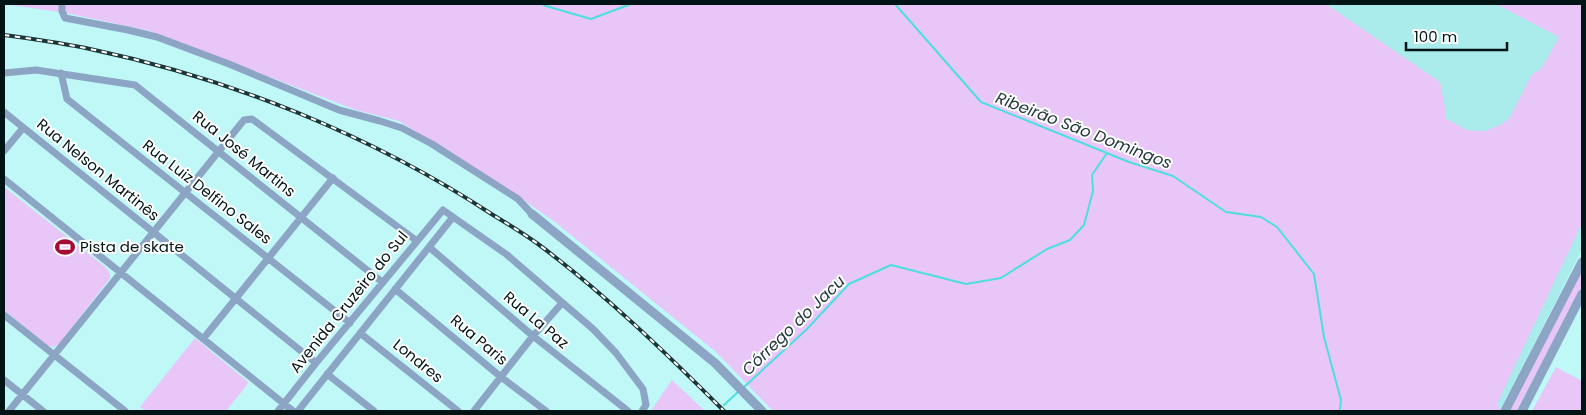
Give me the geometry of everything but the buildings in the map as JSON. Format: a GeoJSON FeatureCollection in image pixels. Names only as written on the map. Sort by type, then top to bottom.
{"type":"FeatureCollection","features":[{"type":"Feature","properties":{"kind":"street"},"geometry":{"type":"LineString","coordinates":[[62,4],[65,18],[157,37],[229,64],[339,110],[402,128],[432,144],[518,199],[532,214],[715,363],[762,411]]}},
{"type":"Feature","properties":{"kind":"street","name":"Rua José Martins"},"geometry":{"type":"LineString","coordinates":[[4,73],[36,70],[135,85],[382,282]]}},
{"type":"Feature","properties":{"kind":"street","name":"Rua Luiz Delfino Sales"},"geometry":{"type":"LineString","coordinates":[[61,73],[67,99],[350,323]]}},
{"type":"Feature","properties":{"kind":"street","name":"Rua Nelson Martinês"},"geometry":{"type":"LineString","coordinates":[[4,112],[316,363]]}},
{"type":"Feature","properties":{"kind":"street"},"geometry":{"type":"LineString","coordinates":[[9,411],[244,120],[252,119],[417,241]]}},
{"type":"Feature","properties":{"kind":"street"},"geometry":{"type":"LineString","coordinates":[[4,151],[23,128]]}},
{"type":"Feature","properties":{"kind":"street"},"geometry":{"type":"LineString","coordinates":[[203,339],[333,178]]}},
{"type":"Feature","properties":{"kind":"street"},"geometry":{"type":"LineString","coordinates":[[4,179],[293,411]]}},
{"type":"Feature","properties":{"kind":"street","name":"Avenida Cruzeiro do Sul"},"geometry":{"type":"LineString","coordinates":[[278,411],[443,210],[453,217],[298,411]]}},
{"type":"Feature","properties":{"kind":"street"},"geometry":{"type":"LineString","coordinates":[[453,217],[506,254],[593,329],[644,389],[644,408]]}},
{"type":"Feature","properties":{"kind":"street","name":"Rua La Paz"},"geometry":{"type":"LineString","coordinates":[[429,247],[533,336],[628,411]]}},
{"type":"Feature","properties":{"kind":"street"},"geometry":{"type":"LineString","coordinates":[[1505,411],[1582,262]]}},
{"type":"Feature","properties":{"kind":"street","name":"Rua Paris"},"geometry":{"type":"LineString","coordinates":[[395,289],[501,377],[546,411]]}},
{"type":"Feature","properties":{"kind":"street"},"geometry":{"type":"LineString","coordinates":[[1522,411],[1582,294]]}},
{"type":"Feature","properties":{"kind":"street"},"geometry":{"type":"LineString","coordinates":[[474,411],[562,302]]}},
{"type":"Feature","properties":{"kind":"street"},"geometry":{"type":"LineString","coordinates":[[4,315],[125,411]]}},
{"type":"Feature","properties":{"kind":"street","name":"Londres"},"geometry":{"type":"LineString","coordinates":[[360,333],[458,411]]}},
{"type":"Feature","properties":{"kind":"street"},"geometry":{"type":"LineString","coordinates":[[327,374],[374,411]]}},
{"type":"Feature","properties":{"kind":"street"},"geometry":{"type":"LineString","coordinates":[[4,380],[43,411]]}},
{"type":"Feature","properties":{"kind":"shaded area"},"geometry":{"type":"Polygon","coordinates":[[[4,4],[1326,4],[1440,82],[1445,118],[1467,130],[1485,131],[1509,119],[1532,74],[1541,69],[1559,37],[1496,4],[1582,4],[1582,223],[1497,404],[1500,411],[773,411],[716,352],[555,222],[518,196],[399,121],[356,110],[150,31],[66,13],[4,4]]]}},
{"type":"Feature","properties":{"kind":"shaded area"},"geometry":{"type":"Polygon","coordinates":[[[1122,4],[1582,4],[1582,249],[1501,410],[1460,344],[1122,4]]]}},
{"type":"Feature","properties":{"kind":"shaded area"},"geometry":{"type":"Polygon","coordinates":[[[4,187],[104,266],[109,272],[110,278],[59,344],[54,347],[48,346],[4,310],[4,187]]]}},
{"type":"Feature","properties":{"kind":"shaded area"},"geometry":{"type":"Polygon","coordinates":[[[1582,270],[1582,286],[1517,411],[1509,411],[1582,270]]]}},
{"type":"Feature","properties":{"kind":"shaded area"},"geometry":{"type":"Polygon","coordinates":[[[195,338],[248,382],[247,385],[226,411],[146,411],[140,407],[195,338]]]}},
{"type":"Feature","properties":{"kind":"shaded area"},"geometry":{"type":"Polygon","coordinates":[[[1556,367],[1582,381],[1582,411],[1532,411],[1556,367]]]}},
{"type":"Feature","properties":{"kind":"shaded area"},"geometry":{"type":"Polygon","coordinates":[[[672,380],[705,411],[651,411],[672,380]]]}},
{"type":"Feature","properties":{"kind":"waterway","name":"Ribeirão São Domingos"},"geometry":{"type":"LineString","coordinates":[[542,4],[591,19],[631,4]]}},
{"type":"Feature","properties":{"kind":"waterway","name":"Ribeirão São Domingos"},"geometry":{"type":"LineString","coordinates":[[895,4],[981,102],[1129,162],[1173,176],[1226,212],[1261,217],[1277,227],[1314,274],[1324,337],[1341,400],[1340,411]]}},
{"type":"Feature","properties":{"kind":"waterway","name":"Córrego do Jacu"},"geometry":{"type":"LineString","coordinates":[[743,388],[807,329],[849,284],[891,265],[966,284],[1001,278],[1047,249],[1070,240],[1084,225],[1093,191],[1092,175],[1107,153]]}},
{"type":"Feature","properties":{"kind":"waterway","name":"Córrego do Jacu"},"geometry":{"type":"LineString","coordinates":[[724,405],[739,391]]}},
{"type":"Feature","properties":{"kind":"railway"},"geometry":{"type":"LineString","coordinates":[[4,35],[90,49],[196,76],[299,113],[399,160],[510,225],[563,263],[634,324],[724,411]]}},
{"type":"Feature","properties":{"kind":"place","name":"Pista de skate"},"geometry":{"type":"Point","coordinates":[65,247]}}]}
